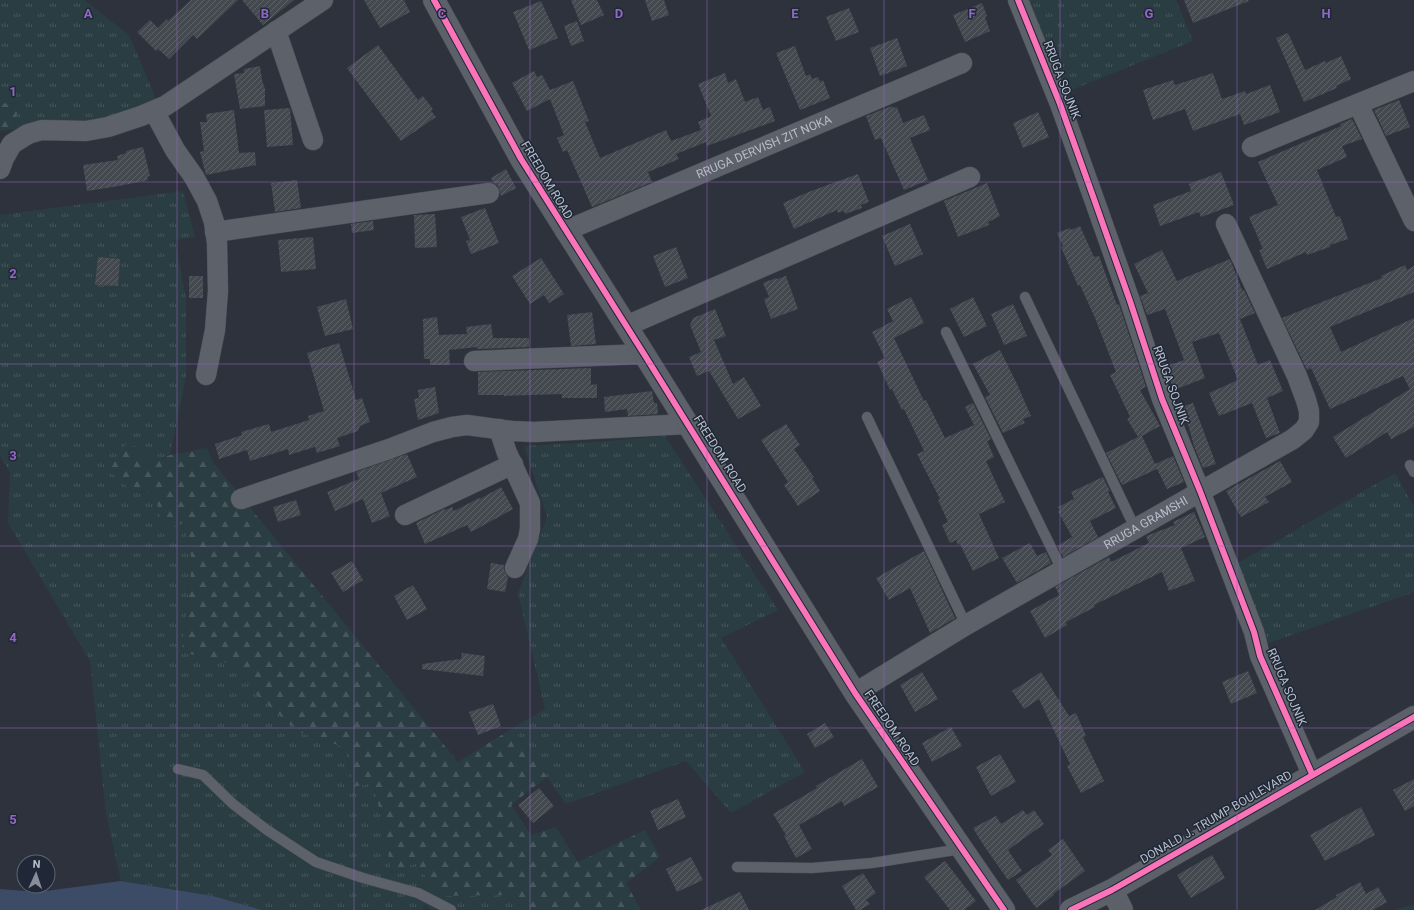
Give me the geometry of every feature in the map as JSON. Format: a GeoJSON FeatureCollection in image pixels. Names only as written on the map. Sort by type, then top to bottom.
{"type":"FeatureCollection","features":[{"type":"Feature","properties":{"kind":"main road","name":"FREEDOM ROAD"},"geometry":{"type":"LineString","coordinates":[[434,0],[521,159],[688,424],[855,694],[1004,910]]}},
{"type":"Feature","properties":{"kind":"main road","name":"DONALD J. TRUMP BOULEVARD"},"geometry":{"type":"LineString","coordinates":[[1071,910],[1105,898],[1312,774],[1414,716]]}},
{"type":"Feature","properties":{"kind":"main road"},"geometry":{"type":"LineString","coordinates":[[1105,898],[1122,910]]}},
{"type":"Feature","properties":{"kind":"street"},"geometry":{"type":"LineString","coordinates":[[0,169],[12,144],[28,134],[42,130],[86,130],[108,127],[164,106],[323,0]]}},
{"type":"Feature","properties":{"kind":"street","name":"RRUGA SOJNIK"},"geometry":{"type":"LineString","coordinates":[[1018,0],[1060,104],[1130,300],[1162,399],[1200,491],[1254,632],[1260,656],[1312,774]]}},
{"type":"Feature","properties":{"kind":"street"},"geometry":{"type":"LineString","coordinates":[[276,31],[313,140]]}},
{"type":"Feature","properties":{"kind":"street","name":"RRUGA DERVISH ZIT NOKA"},"geometry":{"type":"LineString","coordinates":[[565,231],[962,63]]}},
{"type":"Feature","properties":{"kind":"street"},"geometry":{"type":"LineString","coordinates":[[1252,147],[1414,81]]}},
{"type":"Feature","properties":{"kind":"street"},"geometry":{"type":"LineString","coordinates":[[1358,104],[1414,221]]}},
{"type":"Feature","properties":{"kind":"street"},"geometry":{"type":"LineString","coordinates":[[154,111],[175,150],[194,177],[207,201],[215,232],[217,243],[218,291],[215,330],[206,375]]}},
{"type":"Feature","properties":{"kind":"street"},"geometry":{"type":"LineString","coordinates":[[626,326],[970,177]]}},
{"type":"Feature","properties":{"kind":"street"},"geometry":{"type":"LineString","coordinates":[[215,232],[489,193]]}},
{"type":"Feature","properties":{"kind":"street","name":"RRUGA GRAMSHI"},"geometry":{"type":"LineString","coordinates":[[855,694],[966,625],[1293,439],[1304,430],[1309,422],[1309,411],[1297,376],[1226,224]]}},
{"type":"Feature","properties":{"kind":"street"},"geometry":{"type":"LineString","coordinates":[[474,361],[644,354]]}},
{"type":"Feature","properties":{"kind":"street"},"geometry":{"type":"LineString","coordinates":[[241,499],[446,428],[467,425],[534,432],[688,424]]}},
{"type":"Feature","properties":{"kind":"street"},"geometry":{"type":"LineString","coordinates":[[499,429],[530,503],[531,518],[528,539],[515,568]]}},
{"type":"Feature","properties":{"kind":"street"},"geometry":{"type":"LineString","coordinates":[[404,515],[513,464]]}},
{"type":"Feature","properties":{"kind":"lane"},"geometry":{"type":"LineString","coordinates":[[1025,297],[1135,528]]}},
{"type":"Feature","properties":{"kind":"lane"},"geometry":{"type":"LineString","coordinates":[[946,332],[1062,570]]}},
{"type":"Feature","properties":{"kind":"lane"},"geometry":{"type":"LineString","coordinates":[[867,417],[966,625]]}},
{"type":"Feature","properties":{"kind":"lane"},"geometry":{"type":"LineString","coordinates":[[178,769],[203,775],[233,804],[267,830],[316,862],[363,878],[418,893],[451,910]]}},
{"type":"Feature","properties":{"kind":"lane"},"geometry":{"type":"LineString","coordinates":[[737,867],[812,868],[872,863],[961,849]]}},
{"type":"Feature","properties":{"kind":"green space"},"geometry":{"type":"Polygon","coordinates":[[[0,0],[84,0],[129,35],[159,106],[60,130],[15,129],[18,104],[0,103],[0,0]]]}},
{"type":"Feature","properties":{"kind":"green space"},"geometry":{"type":"Polygon","coordinates":[[[1026,0],[1176,0],[1193,41],[1064,93],[1026,0]]]}},
{"type":"Feature","properties":{"kind":"green space"},"geometry":{"type":"Polygon","coordinates":[[[0,103],[18,104],[15,129],[0,131],[0,103]]]}},
{"type":"Feature","properties":{"kind":"green space"},"geometry":{"type":"Polygon","coordinates":[[[183,191],[195,237],[175,240],[186,298],[186,376],[170,455],[148,463],[131,490],[155,493],[185,522],[192,562],[182,652],[239,666],[253,692],[299,732],[346,748],[353,786],[374,783],[392,873],[416,863],[440,896],[505,895],[526,910],[431,910],[424,905],[423,910],[262,910],[213,896],[121,881],[106,814],[90,661],[8,523],[10,472],[0,456],[0,215],[183,191]]]}},
{"type":"Feature","properties":{"kind":"green space"},"geometry":{"type":"Polygon","coordinates":[[[665,436],[778,610],[721,638],[805,772],[731,813],[686,761],[566,804],[513,728],[545,709],[518,593],[547,517],[524,446],[598,442],[665,436]]]}},
{"type":"Feature","properties":{"kind":"green space"},"geometry":{"type":"Polygon","coordinates":[[[129,439],[148,463],[170,455],[207,448],[212,461],[458,762],[513,728],[547,777],[511,805],[531,835],[556,827],[578,862],[645,830],[660,857],[626,883],[641,910],[526,910],[505,895],[440,896],[416,863],[392,873],[374,783],[353,787],[346,748],[299,732],[253,692],[239,666],[182,652],[192,562],[185,522],[163,531],[155,493],[131,490],[109,471],[129,439]]]}},
{"type":"Feature","properties":{"kind":"green space"},"geometry":{"type":"Polygon","coordinates":[[[1395,473],[1414,507],[1414,592],[1266,644],[1238,563],[1395,473]]]}},
{"type":"Feature","properties":{"kind":"green space"},"geometry":{"type":"Polygon","coordinates":[[[1414,904],[1414,910],[1394,910],[1411,905],[1414,904]]]}},
{"type":"Feature","properties":{"kind":"water"},"geometry":{"type":"Polygon","coordinates":[[[121,881],[213,896],[262,910],[0,910],[0,889],[16,890],[16,894],[56,894],[56,890],[121,881]]]}},
{"type":"Feature","properties":{"kind":"building"},"geometry":{"type":"Polygon","coordinates":[[[191,0],[238,0],[197,39],[193,35],[169,59],[158,49],[156,51],[137,32],[150,20],[158,28],[191,0]]]}},
{"type":"Feature","properties":{"kind":"building"},"geometry":{"type":"Polygon","coordinates":[[[242,0],[294,0],[263,25],[242,0]]]}},
{"type":"Feature","properties":{"kind":"building"},"geometry":{"type":"Polygon","coordinates":[[[364,0],[404,0],[410,12],[380,28],[364,0]]]}},
{"type":"Feature","properties":{"kind":"building"},"geometry":{"type":"Polygon","coordinates":[[[571,0],[597,0],[604,15],[581,25],[571,0]]]}},
{"type":"Feature","properties":{"kind":"building"},"geometry":{"type":"Polygon","coordinates":[[[645,0],[664,0],[669,15],[652,21],[645,0]]]}},
{"type":"Feature","properties":{"kind":"building"},"geometry":{"type":"Polygon","coordinates":[[[1184,0],[1248,0],[1249,1],[1193,23],[1184,0]]]}},
{"type":"Feature","properties":{"kind":"building"},"geometry":{"type":"Polygon","coordinates":[[[541,1],[558,38],[529,50],[513,12],[541,1]]]}},
{"type":"Feature","properties":{"kind":"building"},"geometry":{"type":"Polygon","coordinates":[[[982,3],[987,16],[985,17],[990,31],[965,42],[953,15],[982,3]]]}},
{"type":"Feature","properties":{"kind":"building"},"geometry":{"type":"Polygon","coordinates":[[[849,8],[859,32],[836,41],[826,17],[849,8]]]}},
{"type":"Feature","properties":{"kind":"building"},"geometry":{"type":"Polygon","coordinates":[[[577,21],[584,41],[571,46],[564,26],[577,21]]]}},
{"type":"Feature","properties":{"kind":"building"},"geometry":{"type":"Polygon","coordinates":[[[1288,33],[1305,70],[1341,56],[1351,79],[1336,86],[1337,88],[1304,102],[1276,38],[1288,33]]]}},
{"type":"Feature","properties":{"kind":"building"},"geometry":{"type":"Polygon","coordinates":[[[897,38],[907,66],[880,76],[870,48],[897,38]]]}},
{"type":"Feature","properties":{"kind":"building"},"geometry":{"type":"Polygon","coordinates":[[[378,45],[418,100],[423,96],[433,109],[431,111],[436,117],[401,141],[347,68],[378,45]]]}},
{"type":"Feature","properties":{"kind":"building"},"geometry":{"type":"Polygon","coordinates":[[[795,46],[806,76],[810,74],[812,79],[818,77],[820,82],[823,80],[830,98],[800,110],[776,53],[795,46]]]}},
{"type":"Feature","properties":{"kind":"building"},"geometry":{"type":"Polygon","coordinates":[[[260,66],[265,89],[265,106],[240,109],[234,74],[244,73],[244,69],[260,66]]]}},
{"type":"Feature","properties":{"kind":"building"},"geometry":{"type":"Polygon","coordinates":[[[534,71],[537,77],[542,75],[550,90],[573,81],[589,121],[585,122],[600,158],[666,130],[671,141],[701,130],[698,122],[711,116],[698,84],[725,73],[728,83],[736,79],[745,102],[758,97],[763,110],[770,107],[775,121],[707,146],[706,142],[676,154],[679,159],[648,172],[652,182],[592,207],[567,150],[563,152],[557,138],[564,135],[550,99],[527,111],[512,83],[534,71]]]}},
{"type":"Feature","properties":{"kind":"building"},"geometry":{"type":"Polygon","coordinates":[[[1213,73],[1222,99],[1245,91],[1246,94],[1270,85],[1280,112],[1244,125],[1240,114],[1193,131],[1185,109],[1153,120],[1143,90],[1173,80],[1175,85],[1213,73]]]}},
{"type":"Feature","properties":{"kind":"building"},"geometry":{"type":"Polygon","coordinates":[[[1399,100],[1410,127],[1386,136],[1374,110],[1399,100]]]}},
{"type":"Feature","properties":{"kind":"building"},"geometry":{"type":"Polygon","coordinates":[[[892,106],[893,108],[897,107],[903,123],[924,115],[930,130],[910,138],[928,180],[904,190],[881,138],[875,140],[866,116],[892,106]]]}},
{"type":"Feature","properties":{"kind":"building"},"geometry":{"type":"Polygon","coordinates":[[[290,108],[293,145],[267,147],[264,110],[290,108]]]}},
{"type":"Feature","properties":{"kind":"building"},"geometry":{"type":"Polygon","coordinates":[[[234,110],[239,153],[255,152],[256,165],[206,175],[200,152],[204,151],[200,122],[207,122],[206,114],[234,110]]]}},
{"type":"Feature","properties":{"kind":"building"},"geometry":{"type":"Polygon","coordinates":[[[1038,112],[1049,137],[1023,148],[1013,123],[1038,112]]]}},
{"type":"Feature","properties":{"kind":"building"},"geometry":{"type":"Polygon","coordinates":[[[1352,119],[1362,139],[1342,146],[1347,157],[1317,170],[1336,217],[1340,216],[1348,239],[1307,255],[1306,252],[1267,269],[1259,250],[1263,249],[1249,217],[1278,205],[1258,162],[1341,126],[1340,124],[1352,119]]]}},
{"type":"Feature","properties":{"kind":"building"},"geometry":{"type":"Polygon","coordinates":[[[143,147],[150,176],[147,177],[148,180],[87,191],[83,165],[118,160],[117,156],[126,153],[126,151],[143,147]]]}},
{"type":"Feature","properties":{"kind":"building"},"geometry":{"type":"Polygon","coordinates":[[[506,169],[516,188],[501,196],[498,186],[491,178],[506,169]]]}},
{"type":"Feature","properties":{"kind":"building"},"geometry":{"type":"Polygon","coordinates":[[[1221,172],[1234,205],[1201,217],[1199,212],[1160,226],[1153,205],[1191,191],[1189,184],[1221,172]]]}},
{"type":"Feature","properties":{"kind":"building"},"geometry":{"type":"Polygon","coordinates":[[[858,174],[869,202],[861,205],[862,208],[845,214],[844,211],[838,213],[837,210],[794,229],[783,203],[858,174]]]}},
{"type":"Feature","properties":{"kind":"building"},"geometry":{"type":"Polygon","coordinates":[[[297,180],[301,208],[275,212],[271,183],[297,180]]]}},
{"type":"Feature","properties":{"kind":"building"},"geometry":{"type":"Polygon","coordinates":[[[987,183],[1000,216],[988,222],[989,225],[958,237],[944,201],[987,183]]]}},
{"type":"Feature","properties":{"kind":"building"},"geometry":{"type":"Polygon","coordinates":[[[485,208],[499,243],[471,254],[466,241],[470,240],[461,217],[485,208]]]}},
{"type":"Feature","properties":{"kind":"building"},"geometry":{"type":"Polygon","coordinates":[[[435,214],[437,247],[415,248],[414,215],[435,214]]]}},
{"type":"Feature","properties":{"kind":"building"},"geometry":{"type":"Polygon","coordinates":[[[373,221],[374,230],[352,233],[351,224],[373,221]]]}},
{"type":"Feature","properties":{"kind":"building"},"geometry":{"type":"Polygon","coordinates":[[[910,224],[923,254],[895,266],[882,236],[910,224]]]}},
{"type":"Feature","properties":{"kind":"building"},"geometry":{"type":"Polygon","coordinates":[[[1080,226],[1094,257],[1099,256],[1117,305],[1119,304],[1146,387],[1140,390],[1160,426],[1142,436],[1155,464],[1173,456],[1184,482],[1167,489],[1157,469],[1122,485],[1106,453],[1138,437],[1127,419],[1130,417],[1110,375],[1116,372],[1095,318],[1080,285],[1078,286],[1061,247],[1063,246],[1057,233],[1070,228],[1071,230],[1080,226]]]}},
{"type":"Feature","properties":{"kind":"building"},"geometry":{"type":"Polygon","coordinates":[[[313,237],[316,269],[281,272],[278,240],[313,237]]]}},
{"type":"Feature","properties":{"kind":"building"},"geometry":{"type":"Polygon","coordinates":[[[676,247],[688,278],[665,287],[653,256],[676,247]]]}},
{"type":"Feature","properties":{"kind":"building"},"geometry":{"type":"Polygon","coordinates":[[[1162,250],[1177,281],[1230,259],[1242,290],[1244,290],[1255,313],[1240,319],[1258,365],[1270,360],[1283,391],[1267,398],[1280,433],[1266,438],[1252,403],[1219,416],[1209,393],[1238,380],[1219,333],[1192,342],[1205,378],[1174,390],[1165,367],[1184,360],[1165,309],[1147,315],[1140,296],[1148,293],[1134,264],[1162,250]]]}},
{"type":"Feature","properties":{"kind":"building"},"geometry":{"type":"Polygon","coordinates":[[[98,257],[120,259],[118,286],[95,285],[98,257]]]}},
{"type":"Feature","properties":{"kind":"building"},"geometry":{"type":"Polygon","coordinates":[[[541,258],[564,294],[549,303],[544,295],[530,304],[512,276],[541,258]]]}},
{"type":"Feature","properties":{"kind":"building"},"geometry":{"type":"Polygon","coordinates":[[[1405,265],[1407,270],[1414,266],[1414,292],[1330,327],[1341,352],[1414,318],[1414,427],[1391,439],[1387,432],[1346,458],[1333,437],[1410,389],[1403,376],[1330,409],[1311,368],[1307,370],[1282,318],[1382,278],[1381,276],[1405,265]]]}},
{"type":"Feature","properties":{"kind":"building"},"geometry":{"type":"Polygon","coordinates":[[[189,276],[203,276],[203,298],[189,298],[189,276]]]}},
{"type":"Feature","properties":{"kind":"building"},"geometry":{"type":"Polygon","coordinates":[[[786,276],[798,309],[771,319],[764,299],[769,297],[763,283],[786,276]]]}},
{"type":"Feature","properties":{"kind":"building"},"geometry":{"type":"Polygon","coordinates":[[[911,297],[924,323],[894,338],[924,401],[926,400],[945,438],[974,425],[965,407],[973,403],[991,439],[987,441],[994,457],[986,461],[1005,502],[979,514],[999,558],[973,571],[960,544],[958,545],[956,540],[950,543],[942,525],[948,522],[938,500],[940,499],[917,454],[924,451],[904,409],[902,410],[892,389],[890,390],[877,362],[885,358],[872,332],[893,321],[887,309],[911,297]]]}},
{"type":"Feature","properties":{"kind":"building"},"geometry":{"type":"Polygon","coordinates":[[[973,297],[987,326],[964,337],[950,309],[973,297]]]}},
{"type":"Feature","properties":{"kind":"building"},"geometry":{"type":"Polygon","coordinates":[[[346,299],[353,329],[325,336],[317,307],[346,299]]]}},
{"type":"Feature","properties":{"kind":"building"},"geometry":{"type":"Polygon","coordinates":[[[1013,304],[1027,336],[1004,345],[991,314],[1013,304]]]}},
{"type":"Feature","properties":{"kind":"building"},"geometry":{"type":"Polygon","coordinates":[[[715,309],[726,336],[714,340],[733,384],[744,377],[761,406],[738,419],[709,371],[697,376],[689,357],[701,352],[690,325],[693,318],[715,309]]]}},
{"type":"Feature","properties":{"kind":"building"},"geometry":{"type":"Polygon","coordinates":[[[592,312],[596,344],[571,346],[567,315],[592,312]]]}},
{"type":"Feature","properties":{"kind":"building"},"geometry":{"type":"Polygon","coordinates":[[[437,317],[439,335],[467,334],[466,327],[491,324],[493,338],[529,338],[529,347],[477,349],[477,347],[449,350],[450,365],[430,365],[430,359],[424,359],[423,319],[437,317]]]}},
{"type":"Feature","properties":{"kind":"building"},"geometry":{"type":"Polygon","coordinates":[[[339,343],[356,400],[362,398],[370,422],[360,426],[358,431],[337,438],[340,446],[317,453],[315,447],[289,455],[288,449],[250,461],[247,450],[219,459],[215,444],[242,435],[241,432],[269,424],[271,432],[309,420],[308,416],[324,411],[307,353],[339,343]]]}},
{"type":"Feature","properties":{"kind":"building"},"geometry":{"type":"Polygon","coordinates":[[[1000,350],[1031,416],[1023,419],[1025,423],[1003,433],[985,397],[990,395],[973,364],[1000,350]]]}},
{"type":"Feature","properties":{"kind":"building"},"geometry":{"type":"Polygon","coordinates":[[[591,368],[591,385],[597,384],[597,398],[562,398],[562,394],[504,396],[478,395],[478,372],[591,368]]]}},
{"type":"Feature","properties":{"kind":"building"},"geometry":{"type":"Polygon","coordinates":[[[435,387],[439,413],[418,420],[414,399],[419,398],[418,390],[435,387]]]}},
{"type":"Feature","properties":{"kind":"building"},"geometry":{"type":"Polygon","coordinates":[[[652,391],[654,403],[657,403],[658,414],[628,416],[627,409],[605,412],[604,397],[652,391]]]}},
{"type":"Feature","properties":{"kind":"building"},"geometry":{"type":"Polygon","coordinates":[[[1193,403],[1216,464],[1203,468],[1194,446],[1183,406],[1193,403]]]}},
{"type":"Feature","properties":{"kind":"building"},"geometry":{"type":"Polygon","coordinates":[[[786,424],[800,445],[794,449],[814,477],[812,478],[820,491],[798,506],[784,485],[788,482],[761,440],[786,424]]]}},
{"type":"Feature","properties":{"kind":"building"},"geometry":{"type":"Polygon","coordinates":[[[407,454],[417,477],[381,493],[390,516],[372,523],[363,499],[335,511],[327,492],[359,479],[356,472],[407,454]]]}},
{"type":"Feature","properties":{"kind":"building"},"geometry":{"type":"Polygon","coordinates":[[[1280,461],[1292,482],[1265,497],[1269,502],[1241,517],[1226,491],[1280,461]]]}},
{"type":"Feature","properties":{"kind":"building"},"geometry":{"type":"Polygon","coordinates":[[[1103,477],[1116,508],[1090,521],[1098,537],[1063,557],[1057,546],[1072,537],[1058,511],[1060,510],[1058,507],[1074,499],[1071,492],[1103,477]]]}},
{"type":"Feature","properties":{"kind":"building"},"geometry":{"type":"Polygon","coordinates":[[[501,487],[513,509],[471,532],[467,525],[425,544],[416,523],[444,509],[445,510],[452,507],[454,511],[501,487]]]}},
{"type":"Feature","properties":{"kind":"building"},"geometry":{"type":"Polygon","coordinates":[[[296,500],[301,515],[278,522],[273,507],[296,500]]]}},
{"type":"Feature","properties":{"kind":"building"},"geometry":{"type":"Polygon","coordinates":[[[1194,512],[1205,537],[1181,548],[1195,581],[1169,591],[1162,572],[1094,605],[1095,607],[1066,622],[1067,625],[1045,638],[1030,611],[1059,595],[1055,587],[1109,557],[1111,562],[1149,543],[1146,536],[1175,525],[1173,522],[1194,512]]]}},
{"type":"Feature","properties":{"kind":"building"},"geometry":{"type":"Polygon","coordinates":[[[1030,543],[1037,556],[1046,552],[1051,563],[1017,583],[1002,558],[1030,543]]]}},
{"type":"Feature","properties":{"kind":"building"},"geometry":{"type":"Polygon","coordinates":[[[924,551],[955,618],[930,633],[910,588],[889,600],[876,578],[924,551]]]}},
{"type":"Feature","properties":{"kind":"building"},"geometry":{"type":"Polygon","coordinates":[[[352,561],[363,580],[343,592],[331,573],[352,561]]]}},
{"type":"Feature","properties":{"kind":"building"},"geometry":{"type":"Polygon","coordinates":[[[491,563],[504,565],[504,570],[508,577],[505,592],[487,589],[491,563]]]}},
{"type":"Feature","properties":{"kind":"building"},"geometry":{"type":"Polygon","coordinates":[[[413,585],[427,609],[407,620],[394,596],[413,585]]]}},
{"type":"Feature","properties":{"kind":"building"},"geometry":{"type":"Polygon","coordinates":[[[462,653],[485,656],[483,676],[422,669],[422,664],[461,659],[462,653]]]}},
{"type":"Feature","properties":{"kind":"building"},"geometry":{"type":"Polygon","coordinates":[[[1248,671],[1257,693],[1231,704],[1222,682],[1248,671]]]}},
{"type":"Feature","properties":{"kind":"building"},"geometry":{"type":"Polygon","coordinates":[[[922,672],[938,699],[915,712],[900,685],[922,672]]]}},
{"type":"Feature","properties":{"kind":"building"},"geometry":{"type":"Polygon","coordinates":[[[1041,672],[1069,716],[1076,713],[1086,736],[1083,737],[1104,781],[1081,793],[1067,766],[1070,764],[1039,699],[1024,709],[1012,691],[1041,672]]]}},
{"type":"Feature","properties":{"kind":"building"},"geometry":{"type":"Polygon","coordinates":[[[493,704],[501,726],[478,735],[469,712],[493,704]]]}},
{"type":"Feature","properties":{"kind":"building"},"geometry":{"type":"Polygon","coordinates":[[[825,723],[834,737],[815,748],[807,734],[825,723]]]}},
{"type":"Feature","properties":{"kind":"building"},"geometry":{"type":"Polygon","coordinates":[[[951,727],[962,746],[932,762],[922,743],[951,727]]]}},
{"type":"Feature","properties":{"kind":"building"},"geometry":{"type":"Polygon","coordinates":[[[1000,754],[1016,782],[991,796],[976,767],[1000,754]]]}},
{"type":"Feature","properties":{"kind":"building"},"geometry":{"type":"Polygon","coordinates":[[[862,759],[878,787],[844,806],[842,801],[799,825],[812,849],[796,858],[784,836],[786,835],[773,814],[817,788],[816,786],[862,759]]]}},
{"type":"Feature","properties":{"kind":"building"},"geometry":{"type":"Polygon","coordinates":[[[1414,779],[1414,806],[1405,811],[1393,790],[1414,779]]]}},
{"type":"Feature","properties":{"kind":"building"},"geometry":{"type":"Polygon","coordinates":[[[539,788],[554,806],[533,823],[518,805],[539,788]]]}},
{"type":"Feature","properties":{"kind":"building"},"geometry":{"type":"Polygon","coordinates":[[[678,799],[686,817],[658,830],[650,811],[678,799]]]}},
{"type":"Feature","properties":{"kind":"building"},"geometry":{"type":"Polygon","coordinates":[[[1361,807],[1375,835],[1325,861],[1310,835],[1361,807]]]}},
{"type":"Feature","properties":{"kind":"building"},"geometry":{"type":"Polygon","coordinates":[[[1023,810],[1027,815],[1034,810],[1044,824],[1008,850],[1022,871],[1008,880],[973,828],[996,816],[1001,824],[1023,810]]]}},
{"type":"Feature","properties":{"kind":"building"},"geometry":{"type":"Polygon","coordinates":[[[1063,839],[1085,871],[1036,908],[1016,880],[1052,855],[1048,850],[1063,839]]]}},
{"type":"Feature","properties":{"kind":"building"},"geometry":{"type":"Polygon","coordinates":[[[1212,855],[1225,878],[1191,898],[1177,875],[1212,855]]]}},
{"type":"Feature","properties":{"kind":"building"},"geometry":{"type":"Polygon","coordinates":[[[691,857],[703,880],[677,892],[666,869],[691,857]]]}},
{"type":"Feature","properties":{"kind":"building"},"geometry":{"type":"Polygon","coordinates":[[[945,861],[976,901],[964,910],[950,910],[924,877],[945,861]]]}},
{"type":"Feature","properties":{"kind":"building"},"geometry":{"type":"Polygon","coordinates":[[[863,873],[876,893],[866,900],[870,904],[860,910],[856,910],[842,886],[863,873]]]}},
{"type":"Feature","properties":{"kind":"building"},"geometry":{"type":"Polygon","coordinates":[[[1360,882],[1366,894],[1378,887],[1387,902],[1373,910],[1315,910],[1337,897],[1336,895],[1360,882]]]}},
{"type":"Feature","properties":{"kind":"building"},"geometry":{"type":"Polygon","coordinates":[[[740,892],[749,910],[701,910],[740,892]]]}},
{"type":"Feature","properties":{"kind":"cycle path"},"geometry":{"type":"LineString","coordinates":[[434,0],[521,159],[855,693],[1004,910]]}},
{"type":"Feature","properties":{"kind":"cycle path"},"geometry":{"type":"LineString","coordinates":[[1018,0],[1060,104],[1130,301],[1162,399],[1200,491],[1254,632],[1260,656],[1312,774]]}},
{"type":"Feature","properties":{"kind":"cycle path"},"geometry":{"type":"LineString","coordinates":[[1071,910],[1112,890],[1414,717]]}}]}
